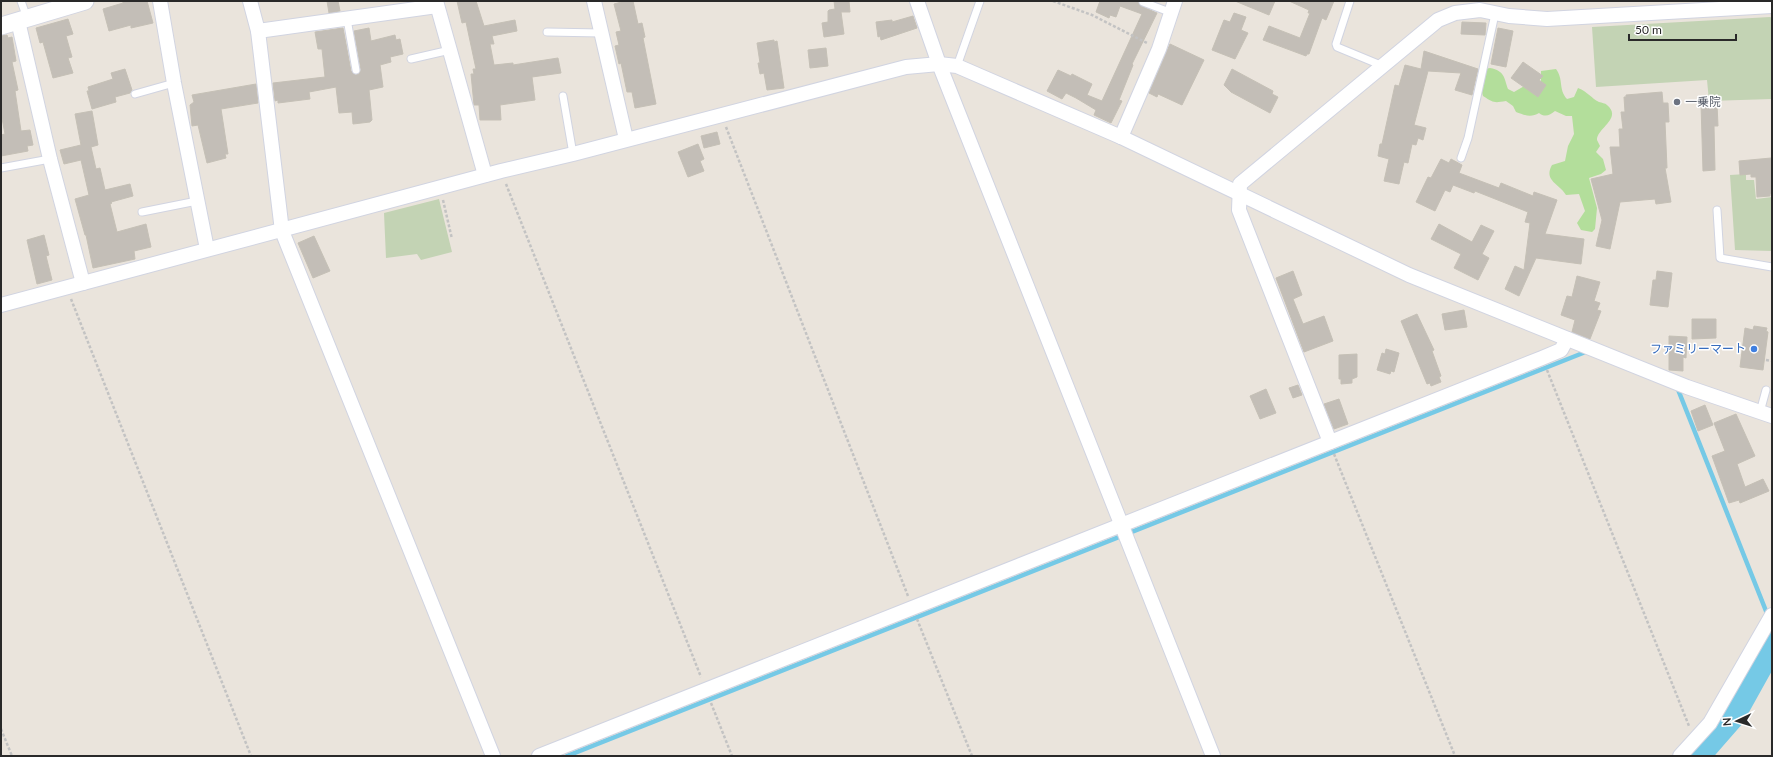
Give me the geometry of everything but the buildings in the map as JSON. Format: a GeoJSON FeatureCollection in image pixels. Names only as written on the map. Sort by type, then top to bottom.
{"type":"FeatureCollection","features":[{"type":"Feature","properties":{"kind":"street"},"geometry":{"type":"LineString","coordinates":[[1,26],[85,1]]}},
{"type":"Feature","properties":{"kind":"street"},"geometry":{"type":"LineString","coordinates":[[160,1],[174,83],[207,249]]}},
{"type":"Feature","properties":{"kind":"street"},"geometry":{"type":"LineString","coordinates":[[250,1],[258,31],[282,231],[493,756]]}},
{"type":"Feature","properties":{"kind":"street"},"geometry":{"type":"LineString","coordinates":[[594,1],[626,139]]}},
{"type":"Feature","properties":{"kind":"street"},"geometry":{"type":"LineString","coordinates":[[917,1],[939,64],[1213,756]]}},
{"type":"Feature","properties":{"kind":"street"},"geometry":{"type":"LineString","coordinates":[[258,31],[347,19],[436,4],[485,175]]}},
{"type":"Feature","properties":{"kind":"street"},"geometry":{"type":"LineString","coordinates":[[1330,442],[1239,210],[1240,184],[1438,20],[1479,5],[1495,14],[1547,19],[1772,6]]}},
{"type":"Feature","properties":{"kind":"street"},"geometry":{"type":"LineString","coordinates":[[1121,137],[1159,48],[1174,7]]}},
{"type":"Feature","properties":{"kind":"street"},"geometry":{"type":"LineString","coordinates":[[22,19],[50,159],[83,283]]}},
{"type":"Feature","properties":{"kind":"street"},"geometry":{"type":"LineString","coordinates":[[1,305],[207,249],[282,231],[485,175],[573,154],[906,67],[939,64],[957,66],[1121,137],[1409,275],[1687,387],[1766,414]]}},
{"type":"Feature","properties":{"kind":"street"},"geometry":{"type":"LineString","coordinates":[[539,756],[1542,358],[1561,350],[1567,339]]}},
{"type":"Feature","properties":{"kind":"street"},"geometry":{"type":"LineString","coordinates":[[1680,756],[1710,723],[1772,615]]}},
{"type":"Feature","properties":{"kind":"lane"},"geometry":{"type":"LineString","coordinates":[[21,1],[22,19]]}},
{"type":"Feature","properties":{"kind":"lane"},"geometry":{"type":"LineString","coordinates":[[957,66],[980,1]]}},
{"type":"Feature","properties":{"kind":"lane"},"geometry":{"type":"LineString","coordinates":[[1350,1],[1336,44],[1338,47],[1383,66]]}},
{"type":"Feature","properties":{"kind":"lane"},"geometry":{"type":"LineString","coordinates":[[1142,2],[1174,7]]}},
{"type":"Feature","properties":{"kind":"lane"},"geometry":{"type":"LineString","coordinates":[[1461,158],[1468,138],[1495,14]]}},
{"type":"Feature","properties":{"kind":"lane"},"geometry":{"type":"LineString","coordinates":[[347,19],[356,70]]}},
{"type":"Feature","properties":{"kind":"lane"},"geometry":{"type":"LineString","coordinates":[[547,32],[601,33]]}},
{"type":"Feature","properties":{"kind":"lane"},"geometry":{"type":"LineString","coordinates":[[411,59],[450,50]]}},
{"type":"Feature","properties":{"kind":"lane"},"geometry":{"type":"LineString","coordinates":[[135,94],[174,83]]}},
{"type":"Feature","properties":{"kind":"lane"},"geometry":{"type":"LineString","coordinates":[[563,96],[573,154]]}},
{"type":"Feature","properties":{"kind":"lane"},"geometry":{"type":"LineString","coordinates":[[1,168],[50,159]]}},
{"type":"Feature","properties":{"kind":"lane"},"geometry":{"type":"LineString","coordinates":[[142,212],[197,201]]}},
{"type":"Feature","properties":{"kind":"lane"},"geometry":{"type":"LineString","coordinates":[[1717,210],[1720,258],[1772,267]]}},
{"type":"Feature","properties":{"kind":"lane"},"geometry":{"type":"LineString","coordinates":[[1766,390],[1766,414]]}},
{"type":"Feature","properties":{"kind":"path"},"geometry":{"type":"LineString","coordinates":[[1054,1],[1092,15],[1159,48]]}},
{"type":"Feature","properties":{"kind":"path"},"geometry":{"type":"LineString","coordinates":[[721,115],[972,756]]}},
{"type":"Feature","properties":{"kind":"path"},"geometry":{"type":"LineString","coordinates":[[501,171],[732,756]]}},
{"type":"Feature","properties":{"kind":"path"},"geometry":{"type":"LineString","coordinates":[[442,196],[452,240]]}},
{"type":"Feature","properties":{"kind":"path"},"geometry":{"type":"LineString","coordinates":[[66,288],[251,756]]}},
{"type":"Feature","properties":{"kind":"path"},"geometry":{"type":"LineString","coordinates":[[1542,358],[1694,739]]}},
{"type":"Feature","properties":{"kind":"path"},"geometry":{"type":"LineString","coordinates":[[1766,360],[1772,361]]}},
{"type":"Feature","properties":{"kind":"path"},"geometry":{"type":"LineString","coordinates":[[1330,442],[1455,756]]}},
{"type":"Feature","properties":{"kind":"path"},"geometry":{"type":"LineString","coordinates":[[1,729],[12,756]]}},
{"type":"Feature","properties":{"kind":"green space"},"geometry":{"type":"Polygon","coordinates":[[[1772,18],[1772,99],[1709,101],[1707,80],[1596,87],[1592,27],[1772,18]]]}},
{"type":"Feature","properties":{"kind":"green space"},"geometry":{"type":"Polygon","coordinates":[[[1490,68],[1501,73],[1505,78],[1508,89],[1514,92],[1526,85],[1541,85],[1541,71],[1556,69],[1560,77],[1564,95],[1567,99],[1574,97],[1578,88],[1599,102],[1606,104],[1611,110],[1611,119],[1598,136],[1597,140],[1600,146],[1596,152],[1603,159],[1606,170],[1601,174],[1589,178],[1597,208],[1595,229],[1592,232],[1581,230],[1577,223],[1585,211],[1579,194],[1566,195],[1553,182],[1550,175],[1552,165],[1565,161],[1568,146],[1574,134],[1572,116],[1566,116],[1555,111],[1547,115],[1539,113],[1528,116],[1516,112],[1513,106],[1506,101],[1494,102],[1483,96],[1481,89],[1485,69],[1490,68]]]}},
{"type":"Feature","properties":{"kind":"green space"},"geometry":{"type":"Polygon","coordinates":[[[1746,174],[1746,180],[1754,180],[1756,199],[1772,197],[1772,251],[1735,250],[1730,175],[1746,174]]]}},
{"type":"Feature","properties":{"kind":"green space"},"geometry":{"type":"Polygon","coordinates":[[[439,199],[452,252],[421,260],[417,254],[386,258],[384,213],[439,199]]]}},
{"type":"Feature","properties":{"kind":"waterway"},"geometry":{"type":"LineString","coordinates":[[567,756],[1588,351]]}},
{"type":"Feature","properties":{"kind":"waterway"},"geometry":{"type":"LineString","coordinates":[[1677,387],[1768,616]]}},
{"type":"Feature","properties":{"kind":"waterway"},"geometry":{"type":"LineString","coordinates":[[1697,756],[1732,716],[1772,644]]}},
{"type":"Feature","properties":{"kind":"place","name":"一乗院"},"geometry":{"type":"Point","coordinates":[1677,102]}},
{"type":"Feature","properties":{"kind":"place","name":"ファミリーマート"},"geometry":{"type":"Point","coordinates":[1754,349]}}]}
